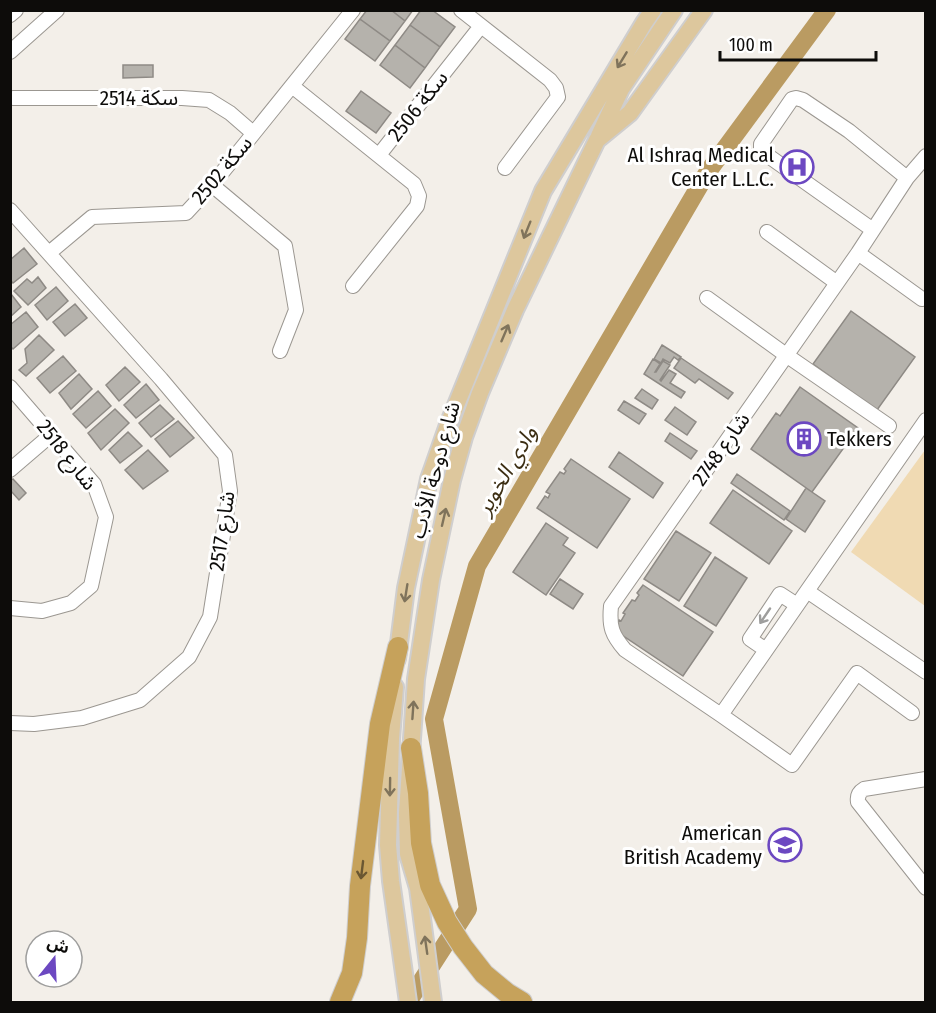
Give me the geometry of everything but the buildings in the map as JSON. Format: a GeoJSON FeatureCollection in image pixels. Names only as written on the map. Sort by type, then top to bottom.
{"type":"FeatureCollection","features":[{"type":"Feature","properties":{"kind":"highway"},"geometry":{"type":"LineString","coordinates":[[340,1002],[352,973],[361,875],[380,724],[398,646]]}},
{"type":"Feature","properties":{"kind":"highway"},"geometry":{"type":"LineString","coordinates":[[411,748],[418,794],[421,843],[430,885],[447,922],[484,974],[522,1002]]}},
{"type":"Feature","properties":{"kind":"main road"},"geometry":{"type":"LineString","coordinates":[[597,140],[621,89],[674,10]]}},
{"type":"Feature","properties":{"kind":"main road","name":"شارع دوحة الأدب"},"geometry":{"type":"LineString","coordinates":[[434,1002],[418,888],[408,854],[407,813],[416,679],[431,580],[452,480],[480,393],[515,310],[597,140],[630,113],[704,10]]}},
{"type":"Feature","properties":{"kind":"main road","name":"شارع دوحة الأدب"},"geometry":{"type":"LineString","coordinates":[[408,1002],[388,845],[391,739],[398,646],[406,588],[429,479],[448,425],[543,191],[647,15]]}},
{"type":"Feature","properties":{"kind":"street"},"geometry":{"type":"LineString","coordinates":[[10,15],[16,10]]}},
{"type":"Feature","properties":{"kind":"street"},"geometry":{"type":"LineString","coordinates":[[10,52],[57,10]]}},
{"type":"Feature","properties":{"kind":"street","name":"2502 سكة"},"geometry":{"type":"LineString","coordinates":[[49,253],[92,217],[186,213],[212,185],[353,10]]}},
{"type":"Feature","properties":{"kind":"street"},"geometry":{"type":"LineString","coordinates":[[461,10],[550,80],[556,88],[558,97],[505,168]]}},
{"type":"Feature","properties":{"kind":"street","name":"سكة 2506"},"geometry":{"type":"LineString","coordinates":[[292,86],[379,155],[481,26]]}},
{"type":"Feature","properties":{"kind":"street","name":"سكة 2514"},"geometry":{"type":"LineString","coordinates":[[13,98],[209,100],[230,112],[253,133]]}},
{"type":"Feature","properties":{"kind":"street"},"geometry":{"type":"LineString","coordinates":[[873,230],[767,155],[761,149],[761,144],[792,99],[796,98],[803,100],[849,131],[908,178]]}},
{"type":"Feature","properties":{"kind":"street"},"geometry":{"type":"LineString","coordinates":[[353,286],[417,206],[419,196],[414,184],[379,155]]}},
{"type":"Feature","properties":{"kind":"street","name":"شارع 2748"},"geometry":{"type":"LineString","coordinates":[[912,713],[857,673],[792,765],[625,651],[615,639],[609,620],[611,606],[837,284],[908,178],[926,156]]}},
{"type":"Feature","properties":{"kind":"street"},"geometry":{"type":"LineString","coordinates":[[212,185],[285,246],[296,310],[280,351]]}},
{"type":"Feature","properties":{"kind":"street","name":"2517 شارع"},"geometry":{"type":"LineString","coordinates":[[10,210],[225,455],[230,490],[210,617],[189,657],[140,700],[82,718],[34,724],[10,723]]}},
{"type":"Feature","properties":{"kind":"street"},"geometry":{"type":"LineString","coordinates":[[767,232],[837,284]]}},
{"type":"Feature","properties":{"kind":"street"},"geometry":{"type":"LineString","coordinates":[[858,253],[922,299]]}},
{"type":"Feature","properties":{"kind":"street"},"geometry":{"type":"LineString","coordinates":[[707,298],[786,356],[889,426]]}},
{"type":"Feature","properties":{"kind":"street","name":"2518 شارع"},"geometry":{"type":"LineString","coordinates":[[10,387],[94,484],[106,517],[91,586],[71,603],[42,611],[10,608]]}},
{"type":"Feature","properties":{"kind":"street"},"geometry":{"type":"LineString","coordinates":[[721,715],[926,420]]}},
{"type":"Feature","properties":{"kind":"street"},"geometry":{"type":"LineString","coordinates":[[10,470],[52,434]]}},
{"type":"Feature","properties":{"kind":"street"},"geometry":{"type":"LineString","coordinates":[[807,591],[926,672]]}},
{"type":"Feature","properties":{"kind":"street"},"geometry":{"type":"LineString","coordinates":[[766,650],[750,639],[780,594],[797,605]]}},
{"type":"Feature","properties":{"kind":"street"},"geometry":{"type":"LineString","coordinates":[[926,779],[864,789],[858,796],[858,802],[926,888]]}},
{"type":"Feature","properties":{"kind":"shaded area"},"geometry":{"type":"Polygon","coordinates":[[[925,450],[925,606],[851,552],[925,450]]]}},
{"type":"Feature","properties":{"kind":"waterway","name":"وادي الخوير"},"geometry":{"type":"LineString","coordinates":[[408,1002],[468,909],[434,719],[477,566],[707,173],[827,10]]}},
{"type":"Feature","properties":{"kind":"place","name":"Al Ishraq Medical Center L.L.C."},"geometry":{"type":"Point","coordinates":[797,167]}},
{"type":"Feature","properties":{"kind":"place","name":"Tekkers"},"geometry":{"type":"Point","coordinates":[804,439]}},
{"type":"Feature","properties":{"kind":"place","name":"American British Academy"},"geometry":{"type":"Point","coordinates":[785,845]}}]}
